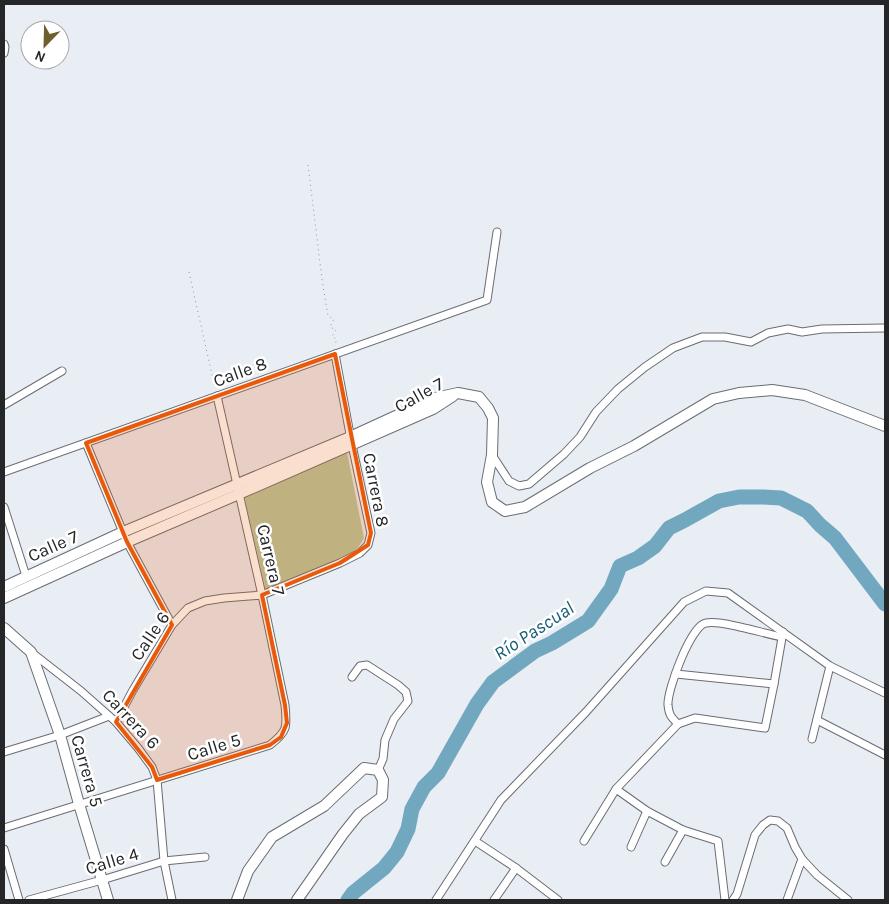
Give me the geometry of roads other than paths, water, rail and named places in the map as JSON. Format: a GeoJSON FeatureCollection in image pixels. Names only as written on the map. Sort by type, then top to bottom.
{"type":"FeatureCollection","features":[{"type":"Feature","properties":{"kind":"main road"},"geometry":{"type":"LineString","coordinates":[[492,455],[487,482],[492,502],[505,511],[525,508],[590,468],[634,446],[713,399],[740,393],[772,390],[805,395],[885,426]]}},
{"type":"Feature","properties":{"kind":"main road","name":"Calle 7"},"geometry":{"type":"LineString","coordinates":[[4,587],[26,576],[125,537],[351,441],[436,398],[458,393],[479,397],[494,418],[492,455]]}},
{"type":"Feature","properties":{"kind":"main road","name":"Calle 7"},"geometry":{"type":"LineString","coordinates":[[4,598],[125,537]]}},
{"type":"Feature","properties":{"kind":"main road","name":"Carrera 6"},"geometry":{"type":"LineString","coordinates":[[4,628],[31,652]]}},
{"type":"Feature","properties":{"kind":"main road","name":"Carrera 5"},"geometry":{"type":"LineString","coordinates":[[31,652],[60,735],[78,804],[108,900]]}},
{"type":"Feature","properties":{"kind":"main road"},"geometry":{"type":"LineString","coordinates":[[237,900],[248,871],[272,837],[324,806],[364,768],[378,770],[383,780],[382,797],[359,814],[297,900]]}},
{"type":"Feature","properties":{"kind":"street"},"geometry":{"type":"LineString","coordinates":[[4,44],[4,53]]}},
{"type":"Feature","properties":{"kind":"street","name":"Calle 8"},"geometry":{"type":"LineString","coordinates":[[4,472],[487,300],[498,232]]}},
{"type":"Feature","properties":{"kind":"street"},"geometry":{"type":"LineString","coordinates":[[492,455],[509,481],[519,486],[529,484],[564,454],[580,437],[596,412],[618,388],[673,348],[702,337],[751,342],[768,333],[788,330],[802,332],[822,329],[885,328]]}},
{"type":"Feature","properties":{"kind":"street","name":"Carrera 8"},"geometry":{"type":"LineString","coordinates":[[262,595],[340,564],[360,553],[368,545],[371,534],[335,354]]}},
{"type":"Feature","properties":{"kind":"street"},"geometry":{"type":"LineString","coordinates":[[4,405],[62,371]]}},
{"type":"Feature","properties":{"kind":"street","name":"Carrera 7"},"geometry":{"type":"LineString","coordinates":[[217,396],[285,705],[287,723],[284,731]]}},
{"type":"Feature","properties":{"kind":"street"},"geometry":{"type":"LineString","coordinates":[[86,442],[125,537],[172,625]]}},
{"type":"Feature","properties":{"kind":"street"},"geometry":{"type":"LineString","coordinates":[[4,507],[26,576]]}},
{"type":"Feature","properties":{"kind":"street"},"geometry":{"type":"LineString","coordinates":[[436,900],[501,800],[586,712],[684,602],[706,591],[728,593],[782,634],[830,666],[885,693]]}},
{"type":"Feature","properties":{"kind":"street","name":"Calle 6"},"geometry":{"type":"LineString","coordinates":[[116,722],[172,625],[188,608],[205,601],[262,595]]}},
{"type":"Feature","properties":{"kind":"street"},"geometry":{"type":"LineString","coordinates":[[678,724],[670,715],[668,702],[682,656],[692,636],[701,625],[706,622],[722,623],[782,634]]}},
{"type":"Feature","properties":{"kind":"street"},"geometry":{"type":"LineString","coordinates":[[584,841],[616,789],[678,724],[695,718],[765,728],[782,634]]}},
{"type":"Feature","properties":{"kind":"street","name":"Carrera 6"},"geometry":{"type":"LineString","coordinates":[[31,652],[81,691],[116,722],[152,767],[157,780],[164,861],[172,900]]}},
{"type":"Feature","properties":{"kind":"street"},"geometry":{"type":"LineString","coordinates":[[352,677],[360,666],[367,665],[406,692],[408,701],[394,719],[385,740],[384,758],[378,770]]}},
{"type":"Feature","properties":{"kind":"street"},"geometry":{"type":"LineString","coordinates":[[812,739],[830,666]]}},
{"type":"Feature","properties":{"kind":"street"},"geometry":{"type":"LineString","coordinates":[[676,674],[774,684]]}},
{"type":"Feature","properties":{"kind":"street"},"geometry":{"type":"LineString","coordinates":[[4,752],[60,735],[109,716]]}},
{"type":"Feature","properties":{"kind":"street"},"geometry":{"type":"LineString","coordinates":[[817,720],[885,755]]}},
{"type":"Feature","properties":{"kind":"street","name":"Calle 5"},"geometry":{"type":"LineString","coordinates":[[4,828],[270,745],[284,731]]}},
{"type":"Feature","properties":{"kind":"street"},"geometry":{"type":"LineString","coordinates":[[616,789],[646,810],[683,830],[718,841],[725,900]]}},
{"type":"Feature","properties":{"kind":"street"},"geometry":{"type":"LineString","coordinates":[[631,848],[646,810]]}},
{"type":"Feature","properties":{"kind":"street"},"geometry":{"type":"LineString","coordinates":[[733,900],[737,894],[755,835],[763,824],[770,820],[778,821],[787,828],[802,859],[817,875],[848,900]]}},
{"type":"Feature","properties":{"kind":"street"},"geometry":{"type":"LineString","coordinates":[[664,862],[683,830]]}},
{"type":"Feature","properties":{"kind":"street"},"geometry":{"type":"LineString","coordinates":[[475,840],[558,900]]}},
{"type":"Feature","properties":{"kind":"street"},"geometry":{"type":"LineString","coordinates":[[4,849],[20,900]]}},
{"type":"Feature","properties":{"kind":"street","name":"Calle 4"},"geometry":{"type":"LineString","coordinates":[[29,900],[164,861],[205,857]]}},
{"type":"Feature","properties":{"kind":"street"},"geometry":{"type":"LineString","coordinates":[[788,900],[802,859]]}},
{"type":"Feature","properties":{"kind":"street"},"geometry":{"type":"LineString","coordinates":[[494,900],[516,868]]}},
{"type":"Feature","properties":{"kind":"waterway","name":"Río Pascual"},"geometry":{"type":"LineString","coordinates":[[348,900],[353,893],[384,868],[397,852],[408,829],[412,809],[424,787],[438,773],[477,704],[493,682],[535,651],[588,621],[611,589],[620,566],[638,558],[655,546],[669,528],[719,501],[739,497],[781,498],[807,511],[835,538],[885,604]]}}]}
